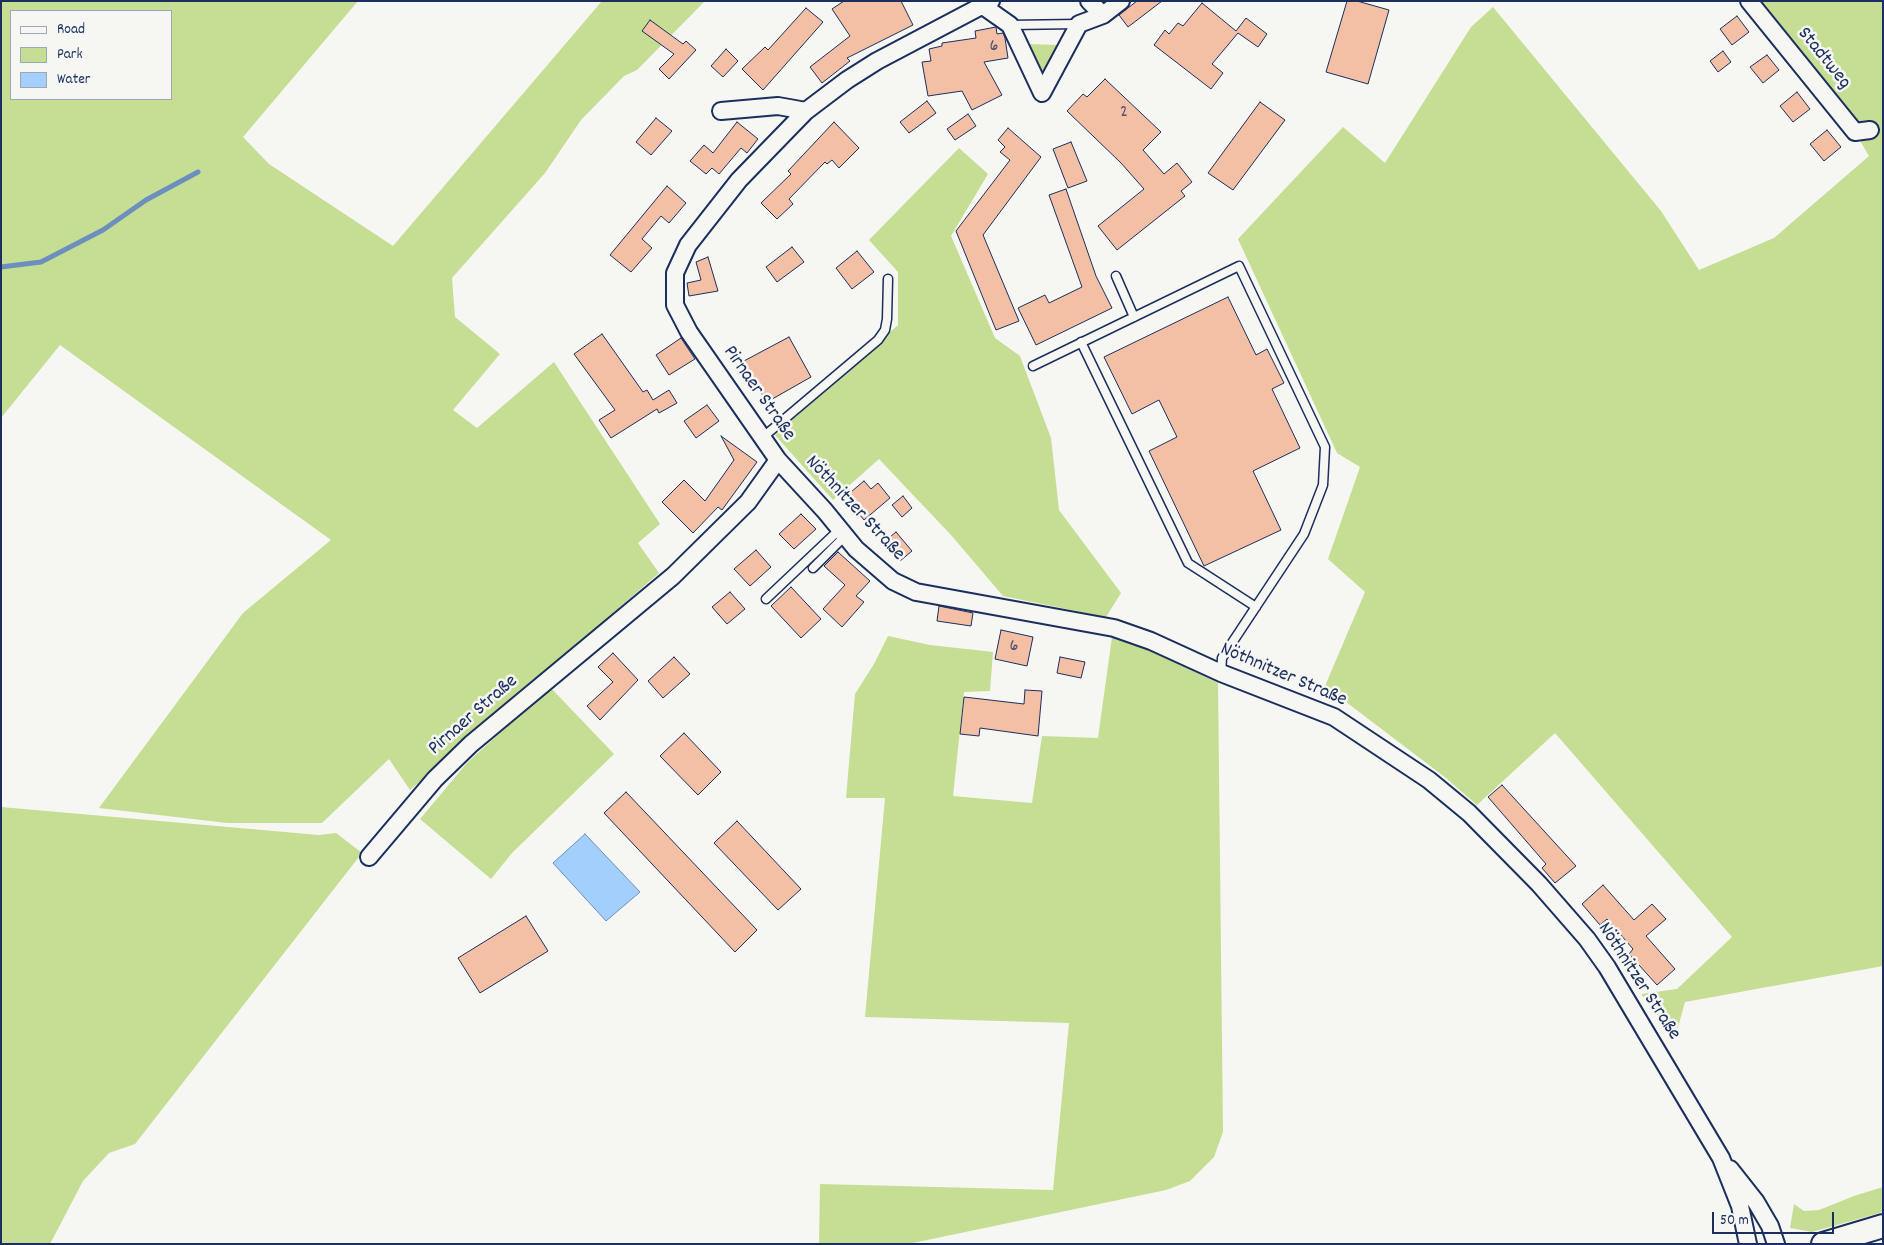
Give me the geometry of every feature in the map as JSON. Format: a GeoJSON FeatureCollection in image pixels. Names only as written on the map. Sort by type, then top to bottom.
{"type":"FeatureCollection","features":[{"type":"Feature","properties":{"kind":"main road"},"geometry":{"type":"LineString","coordinates":[[1823,1244],[1883,1226]]}},
{"type":"Feature","properties":{"kind":"street"},"geometry":{"type":"LineString","coordinates":[[1089,1],[1103,15]]}},
{"type":"Feature","properties":{"kind":"street"},"geometry":{"type":"LineString","coordinates":[[987,4],[1010,25],[1042,93],[1079,24],[1103,15],[1121,1]]}},
{"type":"Feature","properties":{"kind":"street","name":"Stadtweg"},"geometry":{"type":"LineString","coordinates":[[1749,1],[1855,132],[1870,130]]}},
{"type":"Feature","properties":{"kind":"street","name":"Pirnaer Straße"},"geometry":{"type":"LineString","coordinates":[[369,858],[435,779],[471,744],[673,576],[748,502],[778,460],[689,332],[676,305],[675,272],[688,245],[739,180],[806,111],[847,80],[877,61],[987,4]]}},
{"type":"Feature","properties":{"kind":"street"},"geometry":{"type":"LineString","coordinates":[[721,111],[778,106],[806,111]]}},
{"type":"Feature","properties":{"kind":"street","name":"Nöthnitzer Straße"},"geometry":{"type":"LineString","coordinates":[[778,460],[856,549],[893,581],[916,592],[1114,628],[1151,641],[1221,674],[1334,717],[1429,780],[1469,813],[1539,884],[1587,939],[1639,1019],[1721,1158],[1756,1202],[1770,1226],[1776,1244]]}},
{"type":"Feature","properties":{"kind":"street","name":"Nöthnitzer Straße"},"geometry":{"type":"LineString","coordinates":[[1721,1158],[1740,1206],[1748,1244]]}},
{"type":"Feature","properties":{"kind":"lane"},"geometry":{"type":"LineString","coordinates":[[1010,25],[1079,24]]}},
{"type":"Feature","properties":{"kind":"lane"},"geometry":{"type":"LineString","coordinates":[[1033,366],[1239,266],[1325,447],[1322,485],[1304,534],[1222,658],[1221,674]]}},
{"type":"Feature","properties":{"kind":"lane"},"geometry":{"type":"LineString","coordinates":[[1116,276],[1134,316]]}},
{"type":"Feature","properties":{"kind":"lane"},"geometry":{"type":"LineString","coordinates":[[762,438],[878,340],[885,330],[887,319],[888,280]]}},
{"type":"Feature","properties":{"kind":"lane"},"geometry":{"type":"LineString","coordinates":[[1082,342],[1188,563],[1256,607]]}},
{"type":"Feature","properties":{"kind":"lane"},"geometry":{"type":"LineString","coordinates":[[813,568],[843,532]]}},
{"type":"Feature","properties":{"kind":"lane"},"geometry":{"type":"LineString","coordinates":[[766,599],[843,532]]}},
{"type":"Feature","properties":{"kind":"green space"},"geometry":{"type":"Polygon","coordinates":[[[1,1],[358,1],[243,137],[269,164],[393,246],[602,1],[705,1],[637,70],[624,76],[581,120],[545,173],[452,278],[455,317],[500,354],[453,410],[477,428],[554,362],[660,524],[638,543],[659,573],[410,790],[389,759],[322,823],[227,823],[99,808],[243,613],[331,540],[60,345],[1,418],[1,1]]]}},
{"type":"Feature","properties":{"kind":"green space"},"geometry":{"type":"Polygon","coordinates":[[[1749,1],[1883,1],[1883,966],[1685,1002],[1675,1038],[1641,994],[1677,989],[1732,937],[1555,733],[1477,805],[1446,778],[1325,686],[1365,592],[1328,559],[1360,467],[1337,453],[1238,239],[1343,127],[1385,163],[1471,27],[1493,7],[1661,211],[1699,270],[1774,238],[1869,156],[1855,132],[1749,1]]]}},
{"type":"Feature","properties":{"kind":"green space"},"geometry":{"type":"Polygon","coordinates":[[[1027,44],[1061,45],[1049,70],[1038,70],[1027,44]]]}},
{"type":"Feature","properties":{"kind":"green space"},"geometry":{"type":"Polygon","coordinates":[[[959,148],[988,174],[951,236],[995,338],[1020,356],[1051,438],[1059,510],[1121,593],[1106,617],[1003,596],[951,535],[879,459],[833,500],[775,435],[898,325],[898,272],[869,240],[959,148]]]}},
{"type":"Feature","properties":{"kind":"green space"},"geometry":{"type":"Polygon","coordinates":[[[888,636],[930,645],[993,652],[990,691],[964,692],[953,796],[1032,803],[1042,736],[1098,738],[1112,637],[1138,645],[1218,683],[1223,1132],[1214,1157],[1190,1181],[1166,1190],[908,1244],[819,1244],[820,1184],[1053,1190],[1069,1023],[865,1017],[885,798],[846,798],[855,694],[874,664],[888,636]]]}},
{"type":"Feature","properties":{"kind":"green space"},"geometry":{"type":"Polygon","coordinates":[[[550,687],[614,754],[512,853],[491,879],[420,819],[467,763],[550,687]]]}},
{"type":"Feature","properties":{"kind":"green space"},"geometry":{"type":"Polygon","coordinates":[[[1,807],[319,835],[336,833],[362,853],[135,1144],[109,1153],[83,1181],[50,1244],[1,1244],[1,807]]]}},
{"type":"Feature","properties":{"kind":"green space"},"geometry":{"type":"Polygon","coordinates":[[[1883,1187],[1883,1212],[1812,1232],[1790,1228],[1794,1204],[1804,1211],[1819,1210],[1883,1187]]]}},
{"type":"Feature","properties":{"kind":"water"},"geometry":{"type":"Polygon","coordinates":[[[585,834],[640,892],[606,921],[553,863],[585,834]]]}},
{"type":"Feature","properties":{"kind":"building"},"geometry":{"type":"Polygon","coordinates":[[[844,1],[901,1],[913,25],[847,58],[850,61],[822,83],[810,67],[850,36],[832,9],[844,1]]]}},
{"type":"Feature","properties":{"kind":"building"},"geometry":{"type":"Polygon","coordinates":[[[1137,1],[1162,1],[1128,27],[1119,15],[1137,1]]]}},
{"type":"Feature","properties":{"kind":"building"},"geometry":{"type":"Polygon","coordinates":[[[1347,1],[1357,1],[1389,10],[1368,84],[1326,72],[1347,1]]]}},
{"type":"Feature","properties":{"kind":"building"},"geometry":{"type":"Polygon","coordinates":[[[1202,3],[1236,31],[1246,18],[1267,34],[1258,47],[1238,33],[1212,64],[1223,73],[1211,89],[1154,45],[1165,30],[1169,34],[1178,23],[1183,26],[1202,3]]]}},
{"type":"Feature","properties":{"kind":"building"},"geometry":{"type":"Polygon","coordinates":[[[806,8],[823,22],[763,90],[742,69],[765,47],[768,50],[806,8]]]}},
{"type":"Feature","properties":{"kind":"building"},"geometry":{"type":"Polygon","coordinates":[[[1737,16],[1749,32],[1732,45],[1720,29],[1737,16]]]}},
{"type":"Feature","properties":{"kind":"building"},"geometry":{"type":"Polygon","coordinates":[[[650,20],[683,44],[686,41],[696,50],[669,79],[659,69],[674,54],[642,31],[650,20]]]}},
{"type":"Feature","properties":{"kind":"building"},"geometry":{"type":"Polygon","coordinates":[[[996,27],[997,34],[1003,33],[1005,38],[1008,58],[984,62],[1002,95],[972,110],[962,91],[928,96],[922,62],[931,61],[929,49],[942,46],[942,43],[976,38],[975,31],[996,27]]]}},
{"type":"Feature","properties":{"kind":"building"},"geometry":{"type":"Polygon","coordinates":[[[726,49],[738,61],[723,77],[711,66],[726,49]]]}},
{"type":"Feature","properties":{"kind":"building"},"geometry":{"type":"Polygon","coordinates":[[[1723,51],[1731,62],[1718,72],[1710,61],[1723,51]]]}},
{"type":"Feature","properties":{"kind":"building"},"geometry":{"type":"Polygon","coordinates":[[[1767,55],[1779,70],[1763,83],[1750,67],[1767,55]]]}},
{"type":"Feature","properties":{"kind":"building"},"geometry":{"type":"Polygon","coordinates":[[[1105,79],[1161,132],[1143,150],[1164,174],[1177,163],[1192,182],[1181,191],[1185,196],[1117,250],[1098,226],[1144,189],[1121,163],[1067,111],[1083,94],[1087,97],[1105,79]]]}},
{"type":"Feature","properties":{"kind":"building"},"geometry":{"type":"Polygon","coordinates":[[[1797,92],[1810,109],[1793,122],[1780,106],[1797,92]]]}},
{"type":"Feature","properties":{"kind":"building"},"geometry":{"type":"Polygon","coordinates":[[[927,101],[936,113],[909,133],[900,122],[927,101]]]}},
{"type":"Feature","properties":{"kind":"building"},"geometry":{"type":"Polygon","coordinates":[[[1260,102],[1285,120],[1233,190],[1208,173],[1260,102]]]}},
{"type":"Feature","properties":{"kind":"building"},"geometry":{"type":"Polygon","coordinates":[[[968,114],[976,126],[955,140],[947,129],[968,114]]]}},
{"type":"Feature","properties":{"kind":"building"},"geometry":{"type":"Polygon","coordinates":[[[656,118],[672,131],[651,155],[636,142],[656,118]]]}},
{"type":"Feature","properties":{"kind":"building"},"geometry":{"type":"Polygon","coordinates":[[[737,122],[758,139],[747,153],[741,148],[719,174],[712,168],[706,174],[690,161],[704,145],[713,153],[737,122]]]}},
{"type":"Feature","properties":{"kind":"building"},"geometry":{"type":"Polygon","coordinates":[[[834,122],[859,148],[839,168],[832,160],[827,164],[825,162],[789,199],[793,204],[777,219],[761,203],[791,174],[788,171],[834,122]]]}},
{"type":"Feature","properties":{"kind":"building"},"geometry":{"type":"Polygon","coordinates":[[[1008,128],[1041,157],[983,235],[1019,321],[996,330],[956,231],[1010,160],[1000,152],[1005,147],[998,140],[1008,128]]]}},
{"type":"Feature","properties":{"kind":"building"},"geometry":{"type":"Polygon","coordinates":[[[1827,130],[1841,147],[1824,161],[1810,144],[1827,130]]]}},
{"type":"Feature","properties":{"kind":"building"},"geometry":{"type":"Polygon","coordinates":[[[1071,142],[1087,181],[1068,188],[1053,149],[1071,142]]]}},
{"type":"Feature","properties":{"kind":"building"},"geometry":{"type":"Polygon","coordinates":[[[667,186],[686,203],[669,223],[661,216],[642,239],[652,248],[631,272],[610,255],[667,186]]]}},
{"type":"Feature","properties":{"kind":"building"},"geometry":{"type":"Polygon","coordinates":[[[1066,189],[1096,276],[1112,308],[1036,345],[1018,308],[1045,295],[1049,303],[1082,287],[1049,195],[1066,189]]]}},
{"type":"Feature","properties":{"kind":"building"},"geometry":{"type":"Polygon","coordinates":[[[792,247],[804,262],[777,282],[766,267],[792,247]]]}},
{"type":"Feature","properties":{"kind":"building"},"geometry":{"type":"Polygon","coordinates":[[[857,251],[874,272],[852,289],[836,268],[857,251]]]}},
{"type":"Feature","properties":{"kind":"building"},"geometry":{"type":"Polygon","coordinates":[[[708,257],[718,291],[689,296],[687,283],[701,280],[696,262],[708,257]]]}},
{"type":"Feature","properties":{"kind":"building"},"geometry":{"type":"Polygon","coordinates":[[[1228,297],[1256,355],[1267,349],[1284,383],[1272,389],[1300,448],[1253,471],[1281,530],[1204,566],[1149,451],[1177,437],[1159,400],[1132,414],[1104,357],[1228,297]]]}},
{"type":"Feature","properties":{"kind":"building"},"geometry":{"type":"Polygon","coordinates":[[[602,334],[643,392],[647,390],[653,400],[669,390],[677,403],[659,413],[657,409],[611,438],[599,420],[615,410],[574,354],[602,334]]]}},
{"type":"Feature","properties":{"kind":"building"},"geometry":{"type":"Polygon","coordinates":[[[789,337],[811,377],[767,402],[742,362],[789,337]]]}},
{"type":"Feature","properties":{"kind":"building"},"geometry":{"type":"Polygon","coordinates":[[[681,338],[695,359],[669,375],[656,355],[681,338]]]}},
{"type":"Feature","properties":{"kind":"building"},"geometry":{"type":"Polygon","coordinates":[[[707,405],[719,421],[696,438],[684,421],[707,405]]]}},
{"type":"Feature","properties":{"kind":"building"},"geometry":{"type":"Polygon","coordinates":[[[721,436],[757,462],[722,510],[718,507],[693,533],[662,502],[684,480],[705,501],[734,460],[721,436]]]}},
{"type":"Feature","properties":{"kind":"building"},"geometry":{"type":"Polygon","coordinates":[[[864,481],[871,489],[878,483],[890,498],[864,520],[845,497],[864,481]]]}},
{"type":"Feature","properties":{"kind":"building"},"geometry":{"type":"Polygon","coordinates":[[[903,496],[912,508],[902,517],[892,505],[903,496]]]}},
{"type":"Feature","properties":{"kind":"building"},"geometry":{"type":"Polygon","coordinates":[[[801,514],[816,529],[794,549],[779,534],[801,514]]]}},
{"type":"Feature","properties":{"kind":"building"},"geometry":{"type":"Polygon","coordinates":[[[896,532],[912,551],[900,561],[884,542],[896,532]]]}},
{"type":"Feature","properties":{"kind":"building"},"geometry":{"type":"Polygon","coordinates":[[[756,550],[771,567],[750,586],[734,569],[756,550]]]}},
{"type":"Feature","properties":{"kind":"building"},"geometry":{"type":"Polygon","coordinates":[[[838,552],[870,581],[856,596],[864,602],[842,627],[823,609],[845,585],[824,566],[838,552]]]}},
{"type":"Feature","properties":{"kind":"building"},"geometry":{"type":"Polygon","coordinates":[[[791,587],[821,619],[801,638],[771,606],[791,587]]]}},
{"type":"Feature","properties":{"kind":"building"},"geometry":{"type":"Polygon","coordinates":[[[730,592],[745,609],[727,624],[712,607],[730,592]]]}},
{"type":"Feature","properties":{"kind":"building"},"geometry":{"type":"Polygon","coordinates":[[[939,606],[973,613],[971,626],[937,621],[939,606]]]}},
{"type":"Feature","properties":{"kind":"building"},"geometry":{"type":"Polygon","coordinates":[[[1001,630],[1033,637],[1027,666],[995,659],[1001,630]]]}},
{"type":"Feature","properties":{"kind":"building"},"geometry":{"type":"Polygon","coordinates":[[[613,653],[638,680],[600,720],[587,706],[613,682],[598,667],[613,653]]]}},
{"type":"Feature","properties":{"kind":"building"},"geometry":{"type":"Polygon","coordinates":[[[674,657],[690,674],[663,698],[648,681],[674,657]]]}},
{"type":"Feature","properties":{"kind":"building"},"geometry":{"type":"Polygon","coordinates":[[[1060,657],[1085,662],[1081,678],[1057,673],[1060,657]]]}},
{"type":"Feature","properties":{"kind":"building"},"geometry":{"type":"Polygon","coordinates":[[[1025,690],[1042,691],[1038,736],[980,728],[979,736],[960,734],[964,697],[1024,704],[1025,690]]]}},
{"type":"Feature","properties":{"kind":"building"},"geometry":{"type":"Polygon","coordinates":[[[684,733],[721,772],[698,795],[660,756],[684,733]]]}},
{"type":"Feature","properties":{"kind":"building"},"geometry":{"type":"Polygon","coordinates":[[[1502,785],[1576,866],[1555,883],[1542,868],[1546,864],[1488,797],[1502,785]]]}},
{"type":"Feature","properties":{"kind":"building"},"geometry":{"type":"Polygon","coordinates":[[[626,792],[757,930],[735,952],[604,813],[626,792]]]}},
{"type":"Feature","properties":{"kind":"building"},"geometry":{"type":"Polygon","coordinates":[[[737,821],[801,889],[778,910],[714,843],[737,821]]]}},
{"type":"Feature","properties":{"kind":"building"},"geometry":{"type":"Polygon","coordinates":[[[1603,885],[1634,920],[1652,904],[1666,919],[1646,936],[1675,969],[1657,985],[1629,954],[1633,949],[1607,919],[1600,925],[1582,904],[1603,885]]]}},
{"type":"Feature","properties":{"kind":"building"},"geometry":{"type":"Polygon","coordinates":[[[526,916],[548,951],[480,993],[458,958],[526,916]]]}},
{"type":"Feature","properties":{"kind":"waterway"},"geometry":{"type":"LineString","coordinates":[[1,267],[41,262],[103,230],[146,200],[198,172]]}}]}
